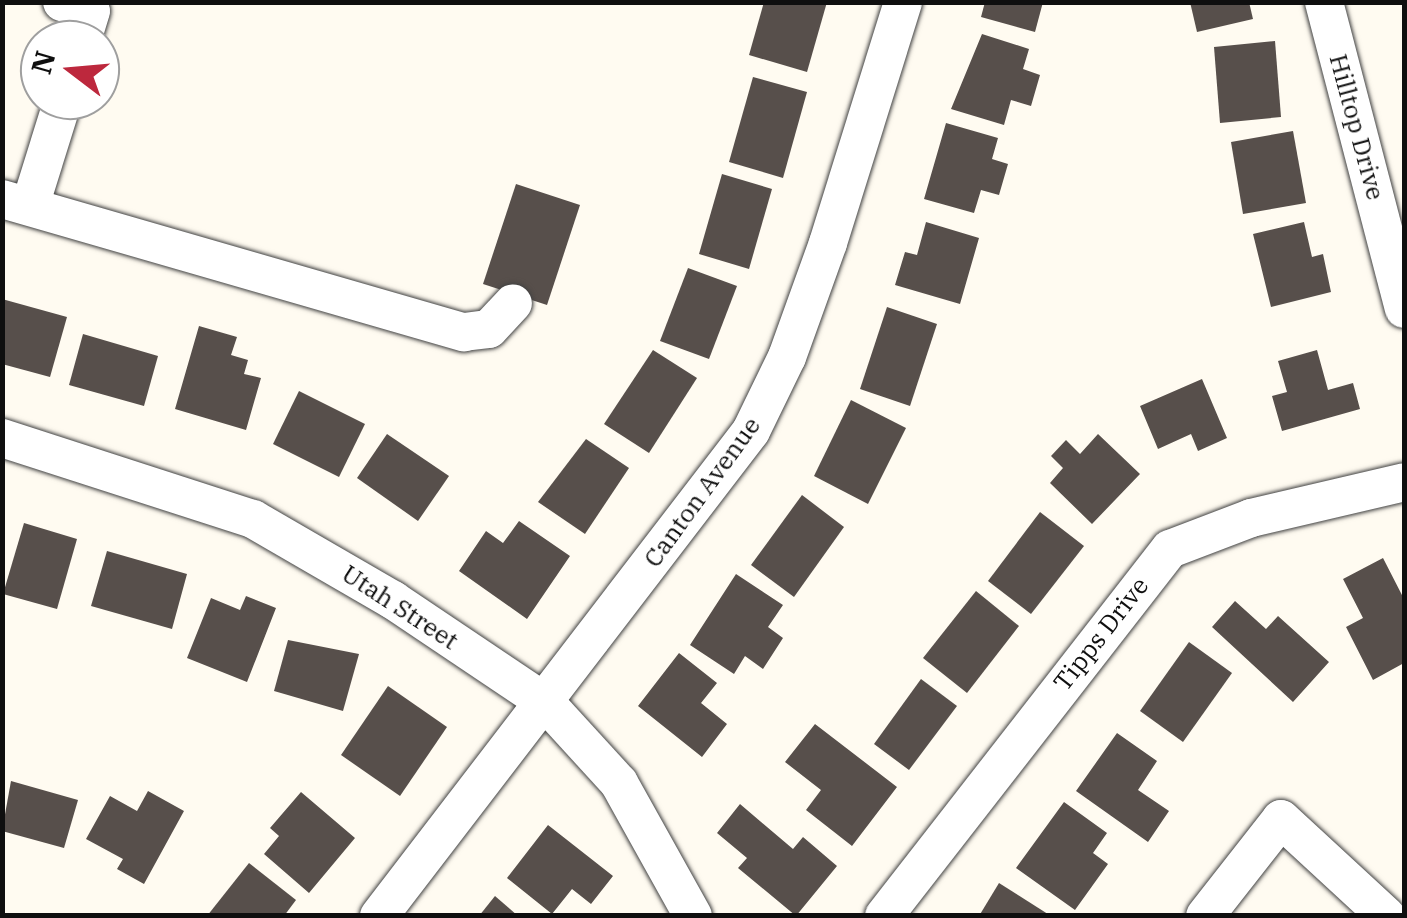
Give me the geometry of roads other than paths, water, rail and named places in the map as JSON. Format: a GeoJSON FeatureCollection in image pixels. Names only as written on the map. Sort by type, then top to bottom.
{"type":"FeatureCollection","features":[{"type":"Feature","properties":{"kind":"street"},"geometry":{"type":"LineString","coordinates":[[62,2],[91,11],[88,20]]}},
{"type":"Feature","properties":{"kind":"street","name":"Canton Avenue"},"geometry":{"type":"LineString","coordinates":[[378,916],[546,703],[751,431],[786,357],[828,243],[903,2]]}},
{"type":"Feature","properties":{"kind":"street","name":"Hilltop Drive"},"geometry":{"type":"LineString","coordinates":[[1324,2],[1404,309]]}},
{"type":"Feature","properties":{"kind":"street"},"geometry":{"type":"LineString","coordinates":[[54,120],[16,203],[464,332],[490,329],[513,302]]}},
{"type":"Feature","properties":{"kind":"street","name":"Utah Street"},"geometry":{"type":"LineString","coordinates":[[2,438],[253,519],[393,600],[546,703],[618,783],[693,916]]}},
{"type":"Feature","properties":{"kind":"street","name":"Tipps Drive"},"geometry":{"type":"LineString","coordinates":[[884,916],[1170,549],[1251,518],[1404,482]]}},
{"type":"Feature","properties":{"kind":"street"},"geometry":{"type":"LineString","coordinates":[[1205,916],[1281,819],[1386,916]]}}]}
